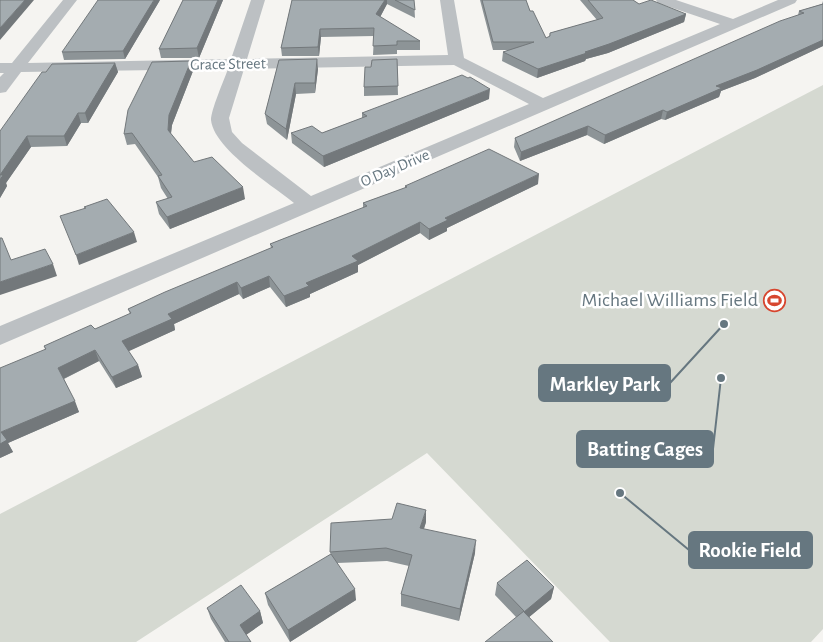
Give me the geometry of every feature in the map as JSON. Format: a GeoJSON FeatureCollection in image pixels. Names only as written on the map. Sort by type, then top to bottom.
{"type":"FeatureCollection","features":[{"type":"Feature","properties":{"kind":"street"},"geometry":{"type":"LineString","coordinates":[[0,88],[8,68],[70,0]]}},
{"type":"Feature","properties":{"kind":"street"},"geometry":{"type":"LineString","coordinates":[[258,0],[220,118],[223,133],[235,147],[309,204]]}},
{"type":"Feature","properties":{"kind":"street"},"geometry":{"type":"LineString","coordinates":[[447,0],[457,60],[543,105]]}},
{"type":"Feature","properties":{"kind":"street"},"geometry":{"type":"LineString","coordinates":[[663,0],[733,24]]}},
{"type":"Feature","properties":{"kind":"street","name":"O Day Drive"},"geometry":{"type":"LineString","coordinates":[[0,336],[790,0]]}},
{"type":"Feature","properties":{"kind":"street","name":"Grace Street"},"geometry":{"type":"LineString","coordinates":[[8,68],[457,60]]}},
{"type":"Feature","properties":{"kind":"shaded area"},"geometry":{"type":"Polygon","coordinates":[[[823,85],[823,629],[811,642],[610,642],[427,453],[136,642],[0,642],[0,514],[823,85]]]}},
{"type":"Feature","properties":{"kind":"building"},"geometry":{"type":"Polygon","coordinates":[[[0,0],[25,0],[0,28],[0,0]]]}},
{"type":"Feature","properties":{"kind":"building"},"geometry":{"type":"Polygon","coordinates":[[[98,0],[154,0],[123,51],[62,52],[98,0]]]}},
{"type":"Feature","properties":{"kind":"building"},"geometry":{"type":"Polygon","coordinates":[[[183,0],[218,0],[197,48],[159,49],[183,0]]]}},
{"type":"Feature","properties":{"kind":"building"},"geometry":{"type":"Polygon","coordinates":[[[292,0],[385,0],[376,14],[420,41],[397,41],[397,45],[373,46],[374,28],[320,29],[318,47],[281,48],[292,0]]]}},
{"type":"Feature","properties":{"kind":"building"},"geometry":{"type":"Polygon","coordinates":[[[395,0],[414,0],[415,10],[395,0]]]}},
{"type":"Feature","properties":{"kind":"building"},"geometry":{"type":"Polygon","coordinates":[[[482,0],[526,0],[530,11],[533,11],[546,38],[550,36],[550,33],[603,18],[588,0],[633,0],[639,4],[651,0],[686,14],[585,52],[587,53],[538,69],[503,52],[534,42],[493,42],[482,0]]]}},
{"type":"Feature","properties":{"kind":"building"},"geometry":{"type":"Polygon","coordinates":[[[823,4],[823,40],[716,86],[722,88],[667,112],[663,110],[605,135],[588,126],[521,152],[515,138],[780,21],[804,13],[799,11],[823,4]]]}},
{"type":"Feature","properties":{"kind":"building"},"geometry":{"type":"Polygon","coordinates":[[[317,59],[315,83],[295,83],[286,129],[265,114],[279,60],[317,59]]]}},
{"type":"Feature","properties":{"kind":"building"},"geometry":{"type":"Polygon","coordinates":[[[397,59],[398,86],[364,87],[365,67],[371,67],[372,60],[397,59]]]}},
{"type":"Feature","properties":{"kind":"building"},"geometry":{"type":"Polygon","coordinates":[[[191,61],[169,115],[168,130],[194,162],[212,157],[243,187],[167,217],[156,202],[172,197],[158,176],[162,175],[132,133],[124,134],[128,110],[152,62],[191,61]]]}},
{"type":"Feature","properties":{"kind":"building"},"geometry":{"type":"Polygon","coordinates":[[[115,63],[85,113],[78,113],[64,136],[27,136],[0,175],[0,131],[42,72],[46,72],[52,64],[115,63]]]}},
{"type":"Feature","properties":{"kind":"building"},"geometry":{"type":"Polygon","coordinates":[[[462,75],[470,77],[490,89],[323,156],[291,133],[312,126],[322,133],[367,116],[362,113],[462,75]]]}},
{"type":"Feature","properties":{"kind":"building"},"geometry":{"type":"Polygon","coordinates":[[[489,149],[539,174],[445,218],[448,220],[429,229],[420,222],[352,256],[358,261],[306,283],[309,286],[284,296],[269,276],[241,288],[237,282],[168,314],[172,319],[122,341],[138,365],[112,377],[95,350],[58,368],[75,401],[1,432],[7,440],[0,444],[0,368],[46,349],[44,346],[91,325],[95,329],[131,313],[128,309],[273,247],[270,244],[367,206],[363,203],[407,187],[405,186],[489,149]]]}},
{"type":"Feature","properties":{"kind":"building"},"geometry":{"type":"Polygon","coordinates":[[[107,199],[134,232],[76,255],[60,216],[107,199]]]}},
{"type":"Feature","properties":{"kind":"building"},"geometry":{"type":"Polygon","coordinates":[[[0,238],[2,238],[11,260],[45,249],[53,264],[0,282],[0,238]]]}},
{"type":"Feature","properties":{"kind":"building"},"geometry":{"type":"Polygon","coordinates":[[[397,503],[426,510],[420,528],[476,540],[460,609],[401,594],[412,555],[386,548],[330,552],[331,523],[392,519],[397,503]]]}},
{"type":"Feature","properties":{"kind":"building"},"geometry":{"type":"Polygon","coordinates":[[[331,554],[355,589],[288,630],[265,593],[331,554]]]}},
{"type":"Feature","properties":{"kind":"building"},"geometry":{"type":"Polygon","coordinates":[[[527,560],[554,587],[524,612],[553,642],[485,642],[524,611],[497,583],[527,560]]]}},
{"type":"Feature","properties":{"kind":"building"},"geometry":{"type":"Polygon","coordinates":[[[241,585],[260,611],[240,625],[251,642],[229,642],[207,608],[241,585]]]}},
{"type":"Feature","properties":{"kind":"place","name":"Michael Williams Field"},"geometry":{"type":"Point","coordinates":[774,300]}},
{"type":"Feature","properties":{"kind":"place","name":"Markley Park"},"geometry":{"type":"Point","coordinates":[724,324]}},
{"type":"Feature","properties":{"kind":"place","name":"Batting Cages"},"geometry":{"type":"Point","coordinates":[721,378]}},
{"type":"Feature","properties":{"kind":"place","name":"Rookie Field"},"geometry":{"type":"Point","coordinates":[620,493]}}]}
